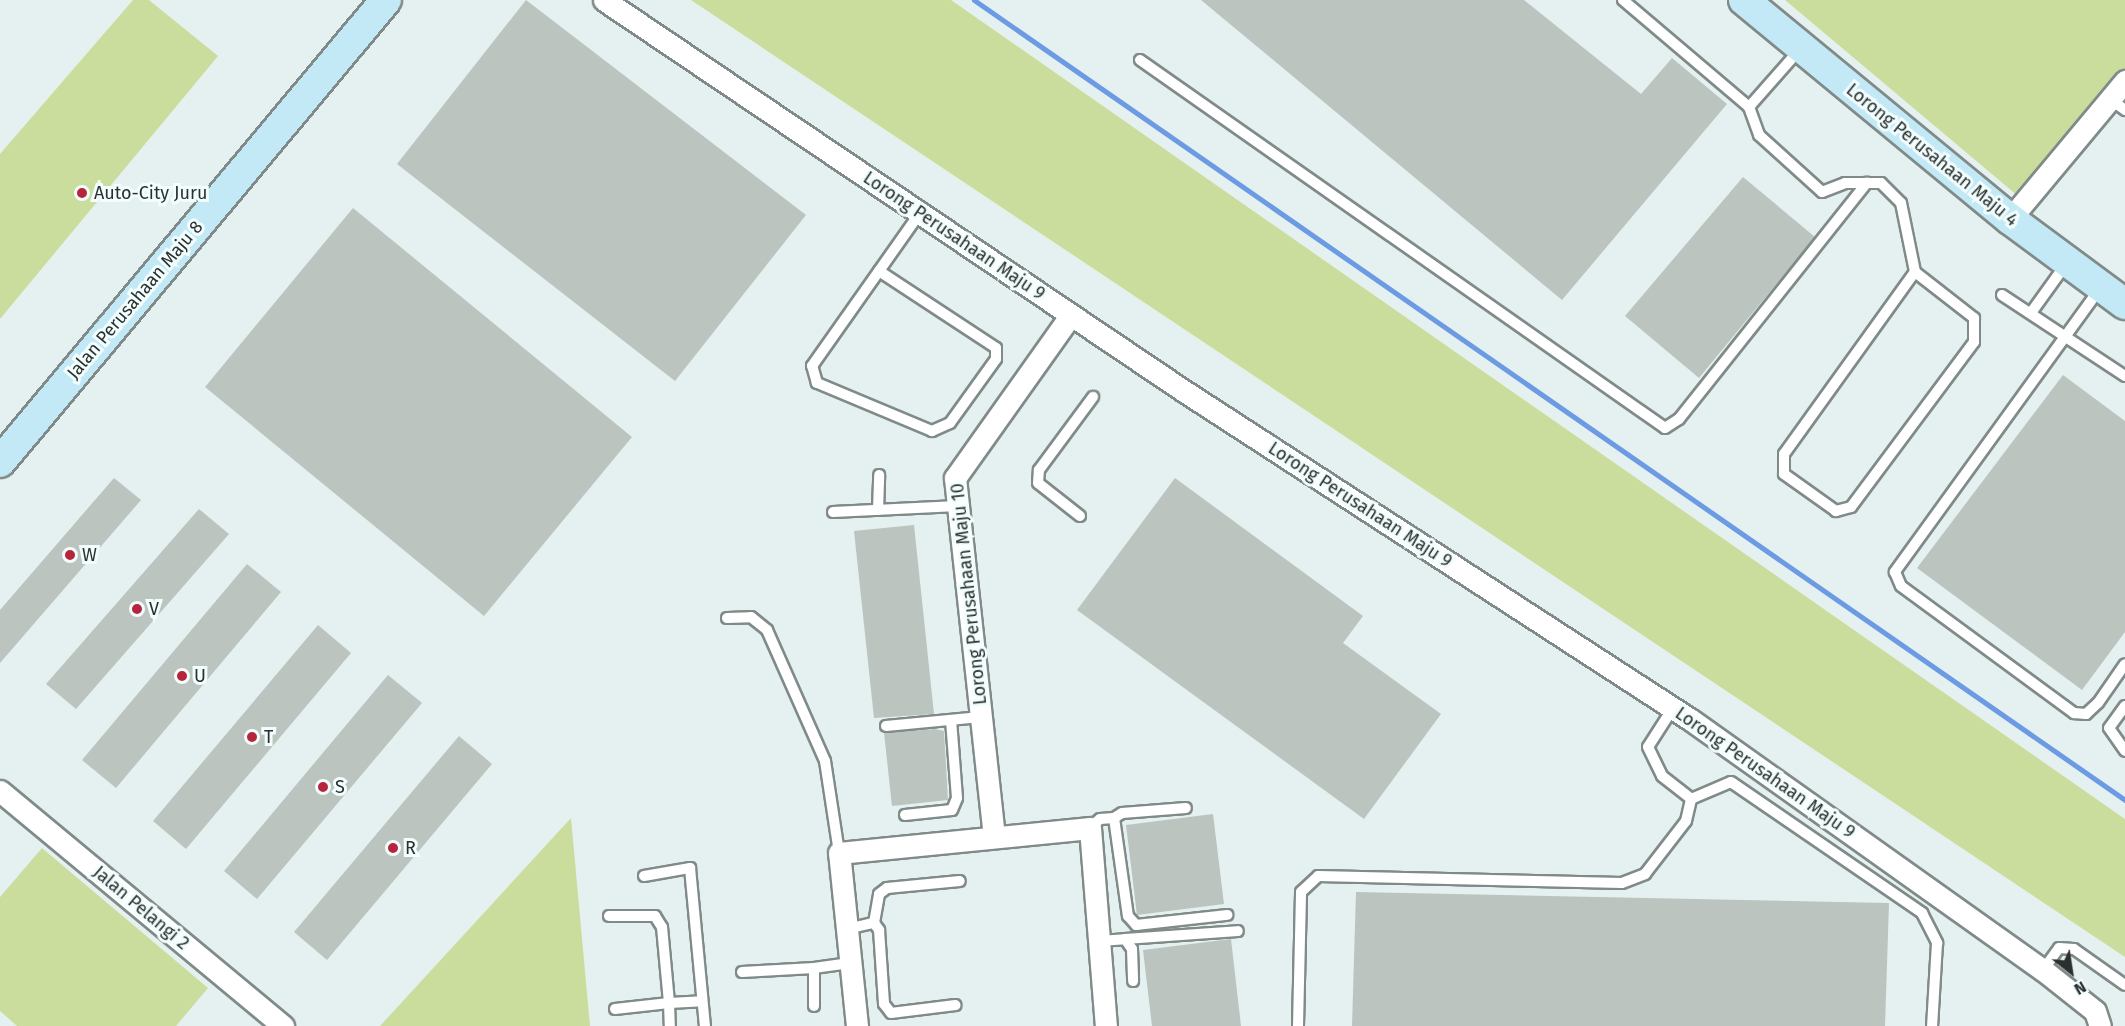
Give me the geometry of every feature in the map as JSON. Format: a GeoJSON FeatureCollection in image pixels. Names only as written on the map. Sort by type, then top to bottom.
{"type":"FeatureCollection","features":[{"type":"Feature","properties":{"kind":"street","name":"Jalan Perusahaan Maju 8"},"geometry":{"type":"LineString","coordinates":[[0,462],[386,0]]}},
{"type":"Feature","properties":{"kind":"street","name":"Lorong Perusahaan Maju 9"},"geometry":{"type":"LineString","coordinates":[[604,0],[1071,315],[1673,708],[2043,970],[2095,1011],[2100,1026]]}},
{"type":"Feature","properties":{"kind":"street","name":"Lorong Perusahaan Maju 4"},"geometry":{"type":"LineString","coordinates":[[1744,0],[2010,219],[2113,296]]}},
{"type":"Feature","properties":{"kind":"street"},"geometry":{"type":"LineString","coordinates":[[2010,219],[2118,104],[2125,81]]}},
{"type":"Feature","properties":{"kind":"street","name":"Lorong Perusahaan Maju 10"},"geometry":{"type":"LineString","coordinates":[[994,837],[955,478],[1071,315]]}},
{"type":"Feature","properties":{"kind":"street","name":"Jalan Pelangi 2"},"geometry":{"type":"LineString","coordinates":[[0,791],[283,1026]]}},
{"type":"Feature","properties":{"kind":"street"},"geometry":{"type":"LineString","coordinates":[[857,1026],[840,853],[1090,828],[1106,1026]]}},
{"type":"Feature","properties":{"kind":"lane"},"geometry":{"type":"LineString","coordinates":[[1623,0],[1749,107],[1759,135],[1822,192],[1845,183],[1881,183],[1901,203],[1915,272],[1974,318],[1974,342],[1851,507],[1836,511],[1784,474],[1784,454],[1915,272]]}},
{"type":"Feature","properties":{"kind":"lane"},"geometry":{"type":"LineString","coordinates":[[1749,107],[1802,48]]}},
{"type":"Feature","properties":{"kind":"lane"},"geometry":{"type":"LineString","coordinates":[[1140,60],[1665,428],[1679,419],[1867,183]]}},
{"type":"Feature","properties":{"kind":"lane"},"geometry":{"type":"LineString","coordinates":[[879,271],[996,348],[996,359],[950,423],[932,431],[817,383],[812,366],[879,271],[920,213]]}},
{"type":"Feature","properties":{"kind":"lane"},"geometry":{"type":"LineString","coordinates":[[2033,310],[2068,262]]}},
{"type":"Feature","properties":{"kind":"lane"},"geometry":{"type":"LineString","coordinates":[[2002,295],[2033,310],[2125,376]]}},
{"type":"Feature","properties":{"kind":"lane"},"geometry":{"type":"LineString","coordinates":[[2113,296],[2068,334],[1895,572],[1901,586],[2074,713],[2086,714],[2098,703],[2125,664]]}},
{"type":"Feature","properties":{"kind":"lane"},"geometry":{"type":"LineString","coordinates":[[1080,516],[1038,483],[1039,470],[1093,397]]}},
{"type":"Feature","properties":{"kind":"lane"},"geometry":{"type":"LineString","coordinates":[[878,510],[879,475]]}},
{"type":"Feature","properties":{"kind":"lane"},"geometry":{"type":"LineString","coordinates":[[832,512],[958,506]]}},
{"type":"Feature","properties":{"kind":"lane"},"geometry":{"type":"LineString","coordinates":[[727,618],[751,617],[767,630],[825,761],[840,853]]}},
{"type":"Feature","properties":{"kind":"lane"},"geometry":{"type":"LineString","coordinates":[[2125,706],[2109,728],[2125,751]]}},
{"type":"Feature","properties":{"kind":"lane"},"geometry":{"type":"LineString","coordinates":[[1673,708],[1648,747],[1662,776],[1691,799]]}},
{"type":"Feature","properties":{"kind":"lane"},"geometry":{"type":"LineString","coordinates":[[886,726],[981,717]]}},
{"type":"Feature","properties":{"kind":"lane"},"geometry":{"type":"LineString","coordinates":[[905,815],[952,810],[957,798],[951,720]]}},
{"type":"Feature","properties":{"kind":"lane"},"geometry":{"type":"LineString","coordinates":[[1691,799],[1731,782],[1922,913],[1937,943],[1932,1026]]}},
{"type":"Feature","properties":{"kind":"lane"},"geometry":{"type":"LineString","coordinates":[[1298,1026],[1301,892],[1318,876],[1623,883],[1645,874],[1686,821],[1691,799]]}},
{"type":"Feature","properties":{"kind":"lane"},"geometry":{"type":"LineString","coordinates":[[1090,828],[1100,819],[1114,818],[1122,813],[1186,808]]}},
{"type":"Feature","properties":{"kind":"lane"},"geometry":{"type":"LineString","coordinates":[[1114,818],[1128,916],[1136,925],[1227,915]]}},
{"type":"Feature","properties":{"kind":"lane"},"geometry":{"type":"LineString","coordinates":[[644,876],[690,868],[705,1026]]}},
{"type":"Feature","properties":{"kind":"lane"},"geometry":{"type":"LineString","coordinates":[[873,924],[879,894],[887,888],[960,881]]}},
{"type":"Feature","properties":{"kind":"lane"},"geometry":{"type":"LineString","coordinates":[[609,916],[655,916],[662,927],[670,1026]]}},
{"type":"Feature","properties":{"kind":"lane"},"geometry":{"type":"LineString","coordinates":[[847,928],[873,924]]}},
{"type":"Feature","properties":{"kind":"lane"},"geometry":{"type":"LineString","coordinates":[[873,924],[879,930],[884,1004],[891,1013],[956,1005]]}},
{"type":"Feature","properties":{"kind":"lane"},"geometry":{"type":"LineString","coordinates":[[1099,941],[1238,931]]}},
{"type":"Feature","properties":{"kind":"lane"},"geometry":{"type":"LineString","coordinates":[[1125,939],[1132,949],[1133,981]]}},
{"type":"Feature","properties":{"kind":"lane"},"geometry":{"type":"LineString","coordinates":[[2043,970],[2059,948],[2074,949],[2125,985]]}},
{"type":"Feature","properties":{"kind":"lane"},"geometry":{"type":"LineString","coordinates":[[741,972],[814,968],[850,963]]}},
{"type":"Feature","properties":{"kind":"lane"},"geometry":{"type":"LineString","coordinates":[[814,968],[814,1006]]}},
{"type":"Feature","properties":{"kind":"lane"},"geometry":{"type":"LineString","coordinates":[[615,1009],[702,1001]]}},
{"type":"Feature","properties":{"kind":"green space"},"geometry":{"type":"Polygon","coordinates":[[[133,0],[149,0],[218,56],[0,319],[0,154],[133,0]]]}},
{"type":"Feature","properties":{"kind":"green space"},"geometry":{"type":"Polygon","coordinates":[[[691,0],[951,0],[2125,819],[2125,957],[691,0]]]}},
{"type":"Feature","properties":{"kind":"green space"},"geometry":{"type":"Polygon","coordinates":[[[1785,0],[2125,0],[2125,70],[2018,196],[1785,0]]]}},
{"type":"Feature","properties":{"kind":"green space"},"geometry":{"type":"Polygon","coordinates":[[[571,818],[590,1026],[380,1026],[571,818]]]}},
{"type":"Feature","properties":{"kind":"green space"},"geometry":{"type":"Polygon","coordinates":[[[42,848],[208,988],[176,1026],[17,1026],[0,1011],[0,897],[42,848]]]}},
{"type":"Feature","properties":{"kind":"building"},"geometry":{"type":"Polygon","coordinates":[[[526,0],[806,215],[675,381],[397,164],[526,0]]]}},
{"type":"Feature","properties":{"kind":"building"},"geometry":{"type":"Polygon","coordinates":[[[1201,0],[1524,0],[1641,94],[1672,58],[1727,104],[1562,300],[1201,0]]]}},
{"type":"Feature","properties":{"kind":"building"},"geometry":{"type":"Polygon","coordinates":[[[1743,177],[1815,237],[1699,378],[1625,316],[1743,177]]]}},
{"type":"Feature","properties":{"kind":"building"},"geometry":{"type":"Polygon","coordinates":[[[353,208],[632,437],[484,616],[205,387],[353,208]]]}},
{"type":"Feature","properties":{"kind":"building"},"geometry":{"type":"Polygon","coordinates":[[[2063,375],[2125,421],[2125,632],[2082,690],[1917,568],[2063,375]]]}},
{"type":"Feature","properties":{"kind":"building","name":"W"},"geometry":{"type":"Polygon","coordinates":[[[114,478],[141,500],[0,663],[0,610],[114,478]]]}},
{"type":"Feature","properties":{"kind":"building"},"geometry":{"type":"Polygon","coordinates":[[[1175,478],[1363,616],[1343,643],[1441,714],[1364,819],[1077,610],[1175,478]]]}},
{"type":"Feature","properties":{"kind":"building","name":"V"},"geometry":{"type":"Polygon","coordinates":[[[199,509],[229,534],[76,709],[46,684],[199,509]]]}},
{"type":"Feature","properties":{"kind":"building"},"geometry":{"type":"Polygon","coordinates":[[[914,525],[934,714],[874,718],[854,531],[914,525]]]}},
{"type":"Feature","properties":{"kind":"building","name":"U"},"geometry":{"type":"Polygon","coordinates":[[[247,564],[281,592],[116,788],[82,760],[247,564]]]}},
{"type":"Feature","properties":{"kind":"building","name":"T"},"geometry":{"type":"Polygon","coordinates":[[[318,625],[351,653],[186,849],[153,821],[318,625]]]}},
{"type":"Feature","properties":{"kind":"building","name":"S"},"geometry":{"type":"Polygon","coordinates":[[[388,675],[422,703],[257,899],[224,871],[388,675]]]}},
{"type":"Feature","properties":{"kind":"building"},"geometry":{"type":"Polygon","coordinates":[[[935,729],[944,731],[948,800],[892,806],[884,733],[935,729]]]}},
{"type":"Feature","properties":{"kind":"building","name":"R"},"geometry":{"type":"Polygon","coordinates":[[[459,736],[492,764],[327,960],[294,932],[459,736]]]}},
{"type":"Feature","properties":{"kind":"building"},"geometry":{"type":"Polygon","coordinates":[[[1213,814],[1224,904],[1137,915],[1126,825],[1213,814]]]}},
{"type":"Feature","properties":{"kind":"building"},"geometry":{"type":"Polygon","coordinates":[[[1356,892],[1889,903],[1885,1026],[1352,1026],[1356,892]]]}},
{"type":"Feature","properties":{"kind":"building"},"geometry":{"type":"Polygon","coordinates":[[[1231,939],[1241,1026],[1152,1026],[1143,950],[1231,939]]]}},
{"type":"Feature","properties":{"kind":"waterway"},"geometry":{"type":"LineString","coordinates":[[974,0],[2125,800]]}},
{"type":"Feature","properties":{"kind":"place","name":"Auto-City Juru"},"geometry":{"type":"Point","coordinates":[82,193]}},
{"type":"Feature","properties":{"kind":"place","name":"W"},"geometry":{"type":"Point","coordinates":[70,555]}},
{"type":"Feature","properties":{"kind":"place","name":"V"},"geometry":{"type":"Point","coordinates":[137,609]}},
{"type":"Feature","properties":{"kind":"place","name":"U"},"geometry":{"type":"Point","coordinates":[182,676]}},
{"type":"Feature","properties":{"kind":"place","name":"T"},"geometry":{"type":"Point","coordinates":[252,737]}},
{"type":"Feature","properties":{"kind":"place","name":"S"},"geometry":{"type":"Point","coordinates":[323,787]}},
{"type":"Feature","properties":{"kind":"place","name":"R"},"geometry":{"type":"Point","coordinates":[393,848]}}]}
